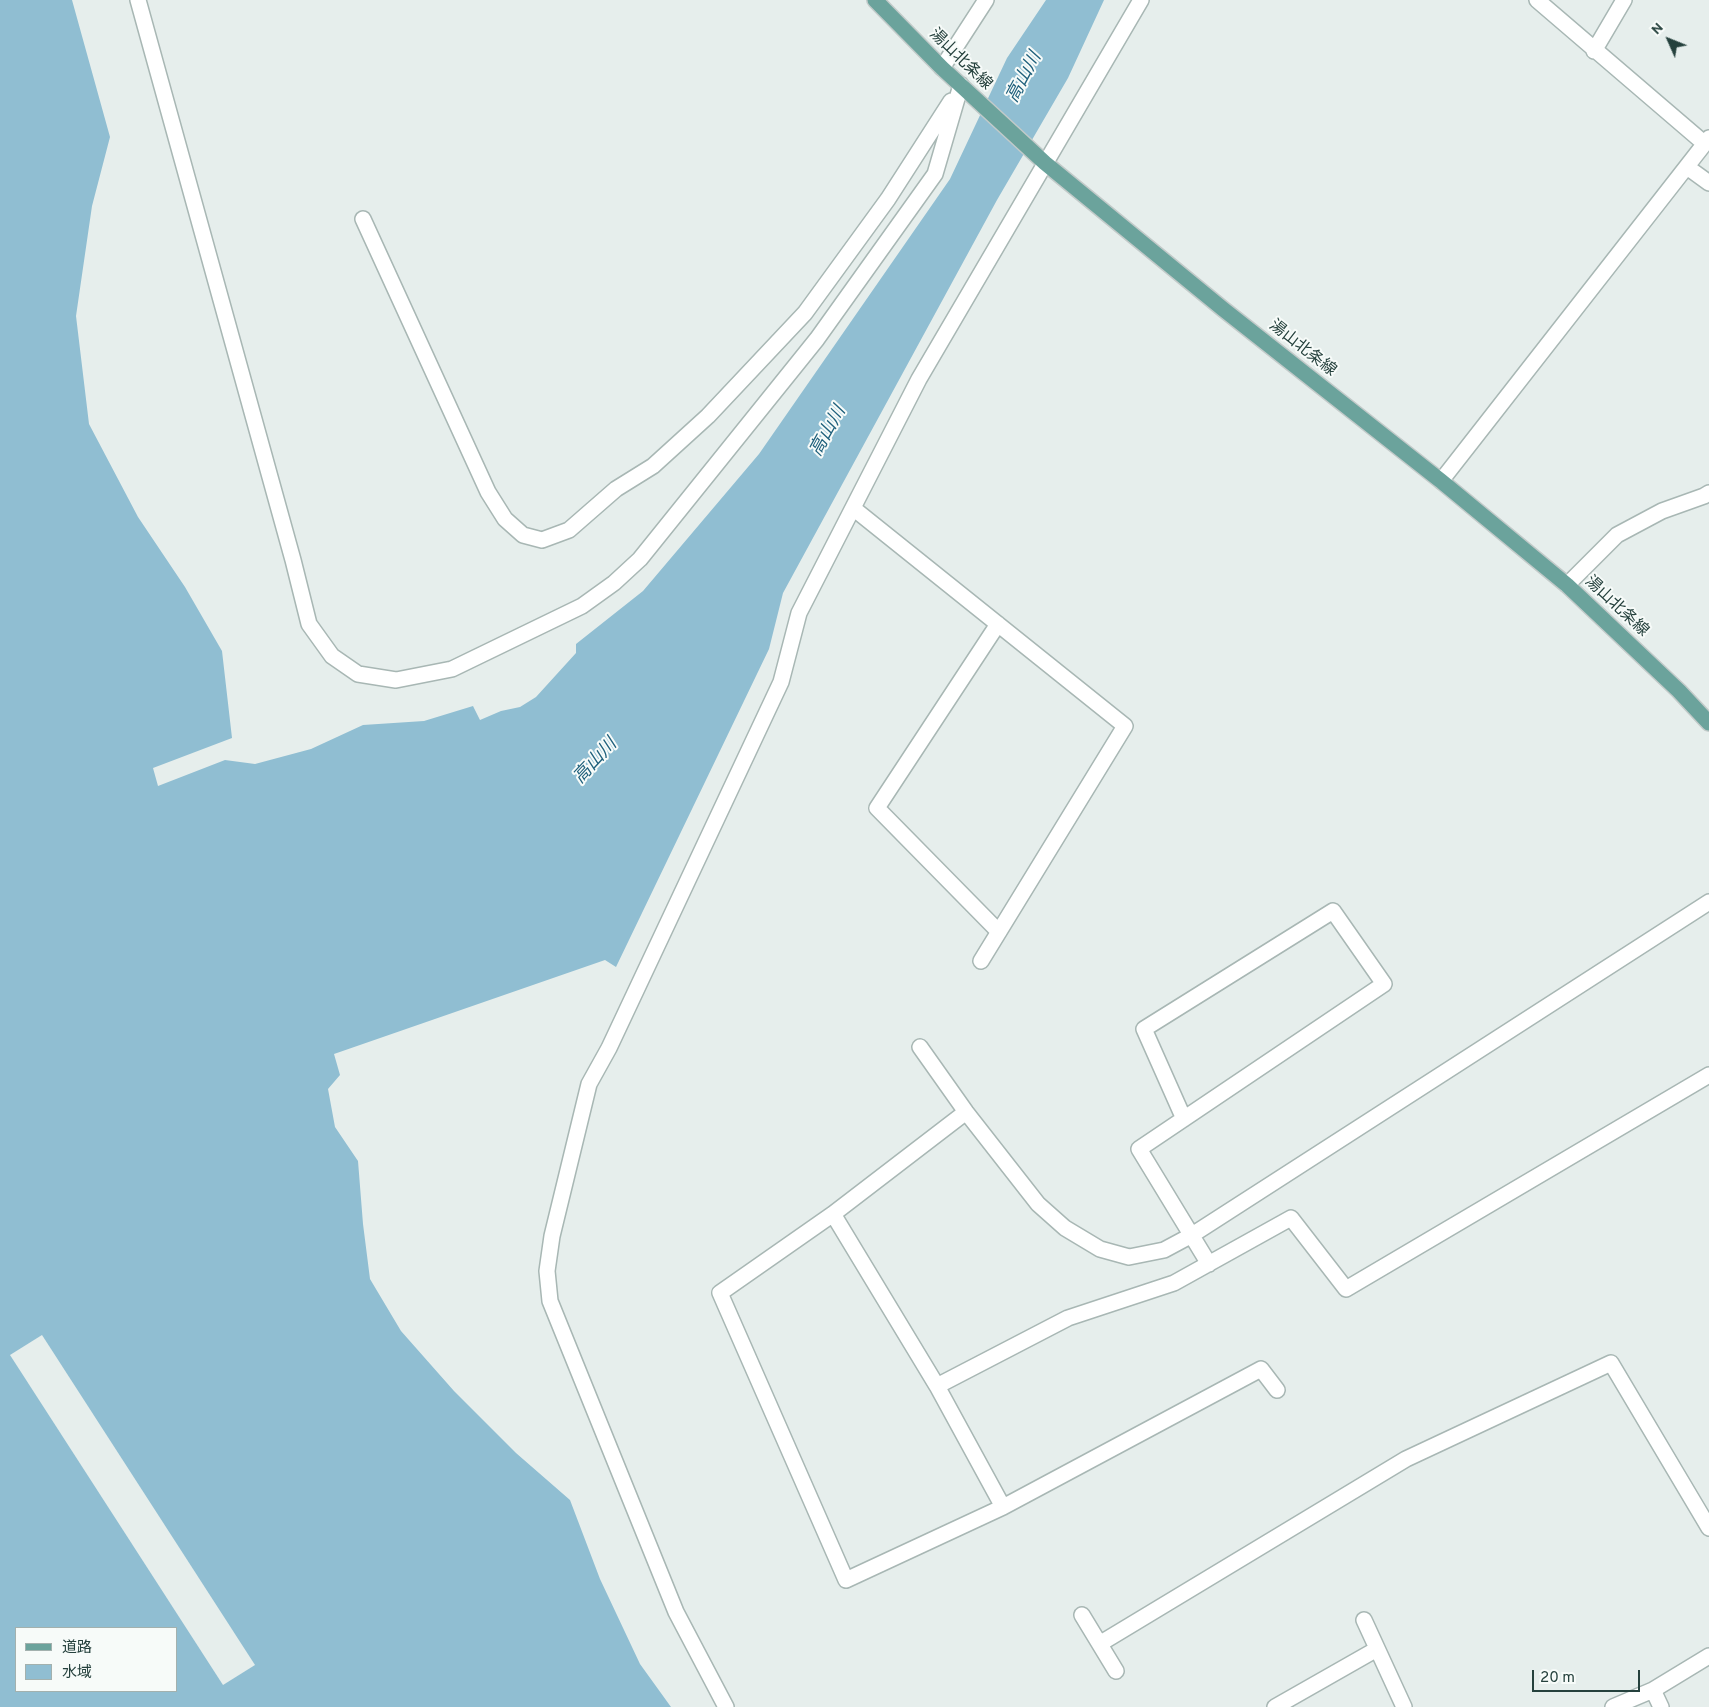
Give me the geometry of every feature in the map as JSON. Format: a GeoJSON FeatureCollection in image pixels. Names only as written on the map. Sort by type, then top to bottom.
{"type":"FeatureCollection","features":[{"type":"Feature","properties":{"kind":"main road","name":"湯山北条線"},"geometry":{"type":"LineString","coordinates":[[875,0],[942,68],[1031,151],[1223,309],[1441,481],[1567,585],[1679,691],[1709,723]]}},
{"type":"Feature","properties":{"kind":"street"},"geometry":{"type":"LineString","coordinates":[[138,0],[294,560],[309,624],[332,656],[358,674],[396,680],[452,669],[582,606],[614,583],[640,558],[817,339],[935,174],[961,85]]}},
{"type":"Feature","properties":{"kind":"street"},"geometry":{"type":"LineString","coordinates":[[942,68],[986,0]]}},
{"type":"Feature","properties":{"kind":"street"},"geometry":{"type":"LineString","coordinates":[[726,1707],[676,1612],[550,1301],[548,1271],[552,1236],[589,1084],[609,1048],[781,682],[799,613],[919,379],[1141,0]]}},
{"type":"Feature","properties":{"kind":"street"},"geometry":{"type":"LineString","coordinates":[[1441,481],[1707,141],[1594,51],[1537,0]]}},
{"type":"Feature","properties":{"kind":"street"},"geometry":{"type":"LineString","coordinates":[[1594,51],[1624,0]]}},
{"type":"Feature","properties":{"kind":"street"},"geometry":{"type":"LineString","coordinates":[[363,219],[488,492],[505,519],[523,535],[542,540],[569,530],[616,489],[653,466],[708,416],[805,313],[888,199],[961,85]]}},
{"type":"Feature","properties":{"kind":"street"},"geometry":{"type":"LineString","coordinates":[[1687,168],[1709,183]]}},
{"type":"Feature","properties":{"kind":"street"},"geometry":{"type":"LineString","coordinates":[[1567,585],[1617,535],[1662,511],[1709,493]]}},
{"type":"Feature","properties":{"kind":"street"},"geometry":{"type":"LineString","coordinates":[[853,508],[1125,726],[981,961]]}},
{"type":"Feature","properties":{"kind":"street"},"geometry":{"type":"LineString","coordinates":[[998,624],[877,808],[999,932]]}},
{"type":"Feature","properties":{"kind":"street"},"geometry":{"type":"LineString","coordinates":[[920,1047],[966,1112],[1038,1204],[1065,1228],[1100,1249],[1129,1257],[1164,1250],[1192,1235],[1709,902]]}},
{"type":"Feature","properties":{"kind":"street"},"geometry":{"type":"LineString","coordinates":[[1184,1119],[1144,1029],[1333,910],[1384,984],[1184,1119],[1139,1149],[1209,1264]]}},
{"type":"Feature","properties":{"kind":"street"},"geometry":{"type":"LineString","coordinates":[[937,1386],[1068,1318],[1174,1283],[1291,1218],[1346,1289],[1709,1076]]}},
{"type":"Feature","properties":{"kind":"street"},"geometry":{"type":"LineString","coordinates":[[966,1112],[833,1214],[720,1293],[846,1580],[1003,1507],[1262,1368],[1277,1390]]}},
{"type":"Feature","properties":{"kind":"street"},"geometry":{"type":"LineString","coordinates":[[833,1214],[937,1386],[1003,1507]]}},
{"type":"Feature","properties":{"kind":"street"},"geometry":{"type":"LineString","coordinates":[[1101,1643],[1406,1459],[1611,1364],[1709,1528]]}},
{"type":"Feature","properties":{"kind":"street"},"geometry":{"type":"LineString","coordinates":[[1082,1615],[1116,1670]]}},
{"type":"Feature","properties":{"kind":"street"},"geometry":{"type":"LineString","coordinates":[[1364,1620],[1404,1707]]}},
{"type":"Feature","properties":{"kind":"street"},"geometry":{"type":"LineString","coordinates":[[1275,1707],[1377,1649]]}},
{"type":"Feature","properties":{"kind":"street"},"geometry":{"type":"LineString","coordinates":[[1613,1707],[1653,1690],[1709,1656]]}},
{"type":"Feature","properties":{"kind":"street"},"geometry":{"type":"LineString","coordinates":[[1653,1690],[1661,1707]]}},
{"type":"Feature","properties":{"kind":"water","name":"高山川"},"geometry":{"type":"Polygon","coordinates":[[[0,0],[72,0],[110,137],[92,206],[76,316],[89,424],[138,517],[185,587],[222,651],[232,738],[153,768],[158,786],[225,760],[255,764],[311,749],[363,725],[424,721],[473,706],[480,720],[501,711],[520,707],[536,697],[576,653],[576,644],[643,591],[759,454],[950,179],[1007,58],[1046,0],[1104,0],[1068,78],[997,200],[783,593],[769,649],[616,967],[605,960],[334,1054],[340,1075],[328,1089],[335,1127],[358,1161],[370,1279],[401,1331],[454,1391],[516,1453],[570,1500],[600,1579],[640,1664],[671,1707],[0,1707],[0,0]]]}},
{"type":"Feature","properties":{"kind":"pier"},"geometry":{"type":"Polygon","coordinates":[[[42,1335],[255,1665],[223,1685],[10,1355],[42,1335]]]}}]}
